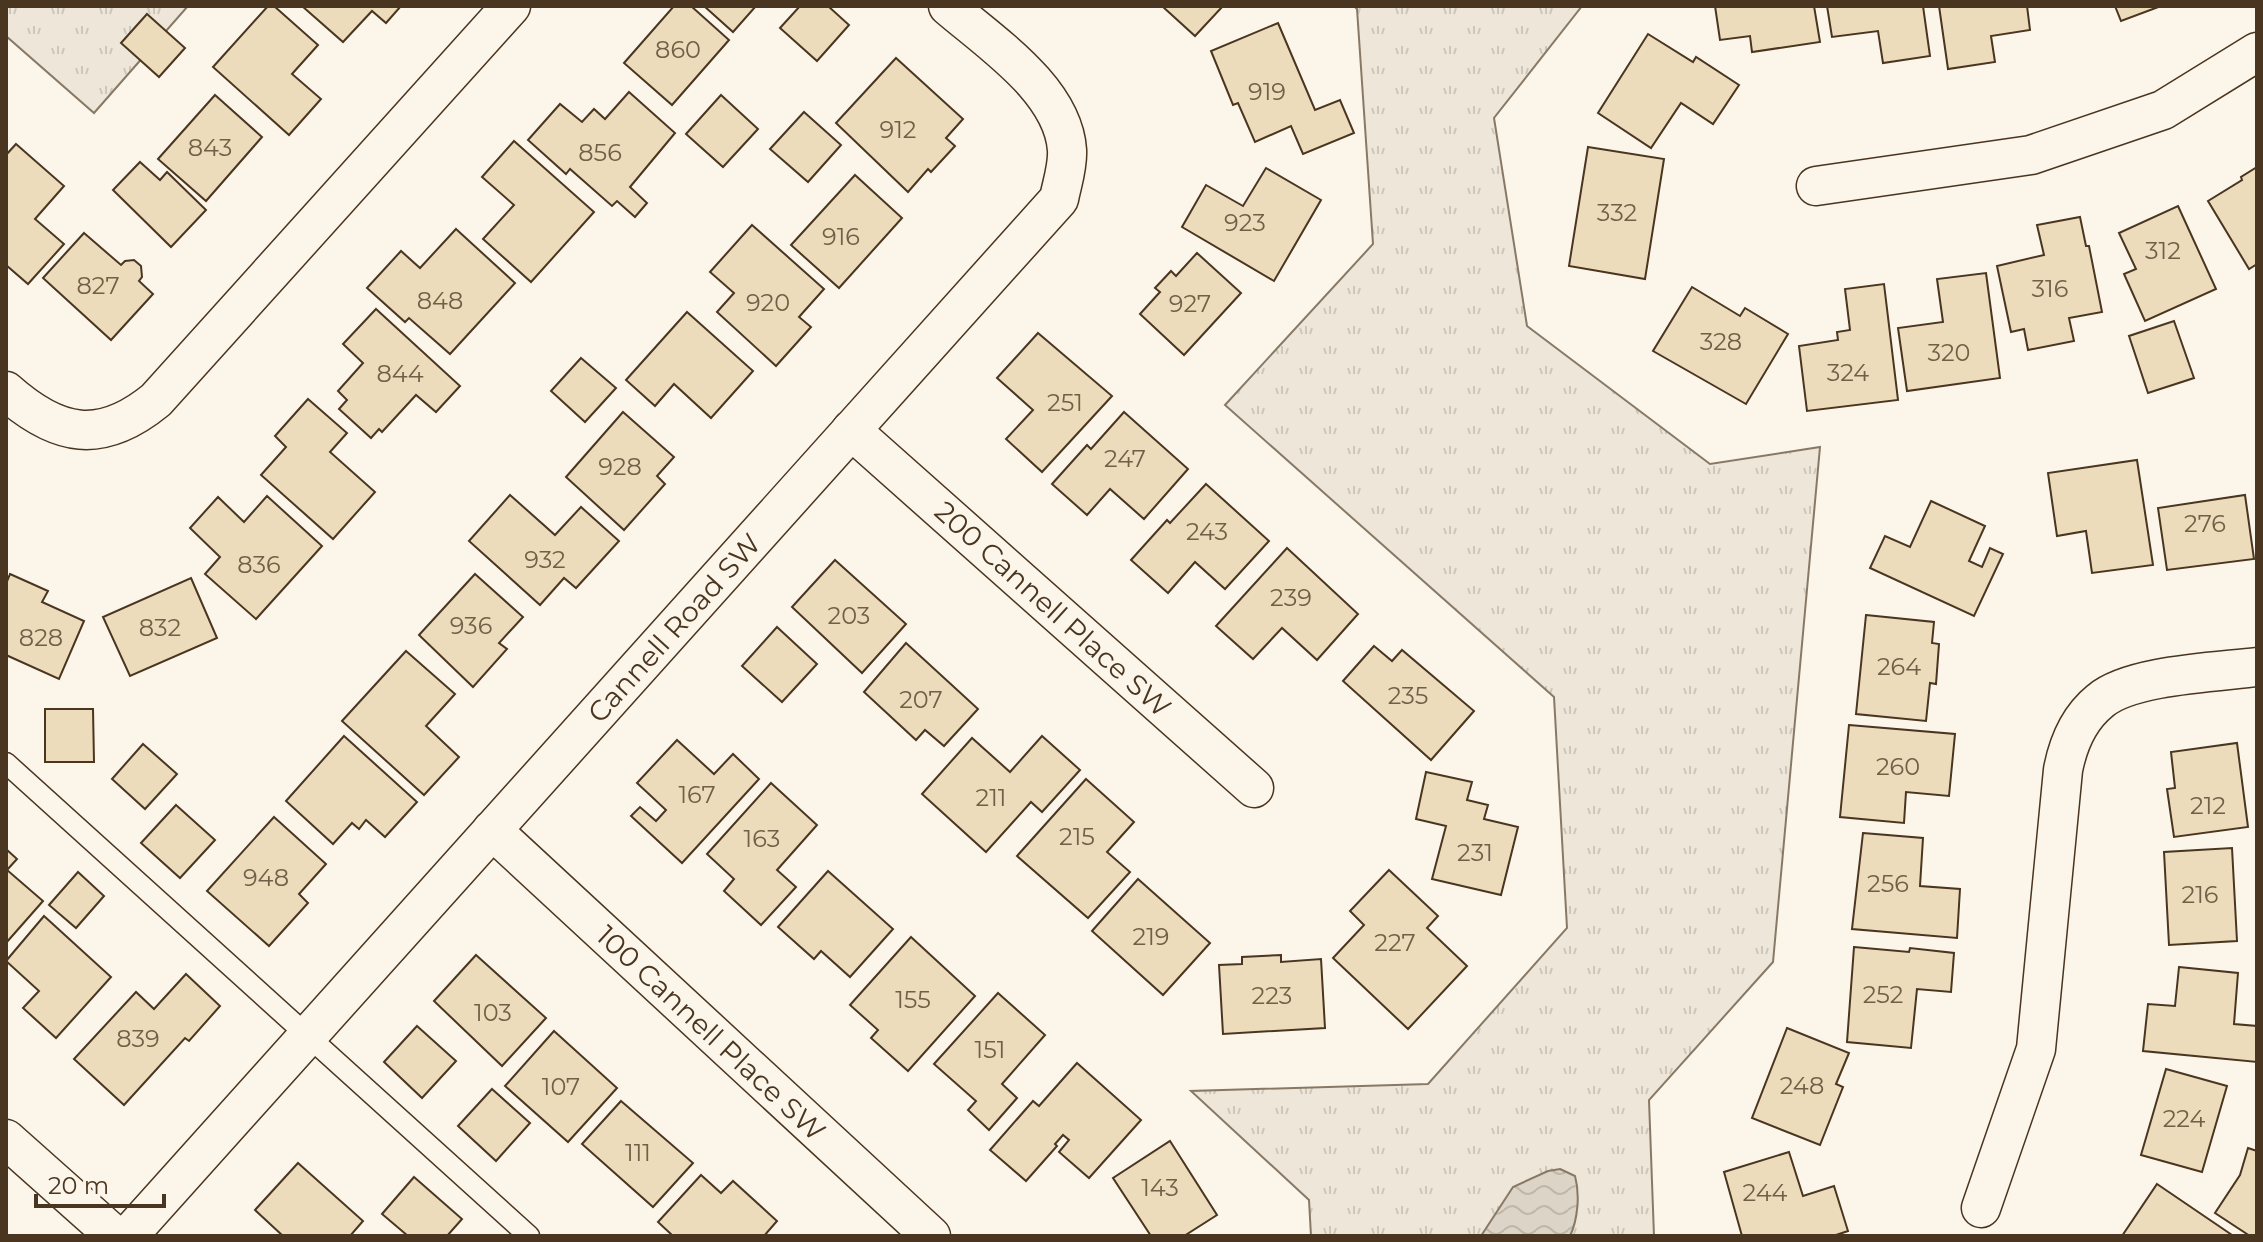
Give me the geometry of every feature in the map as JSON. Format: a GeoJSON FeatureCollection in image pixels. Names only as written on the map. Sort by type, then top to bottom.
{"type":"FeatureCollection","features":[{"type":"Feature","properties":{"kind":"street"},"geometry":{"type":"LineString","coordinates":[[6,391],[44,419],[71,429],[106,429],[134,418],[156,400],[511,6]]}},
{"type":"Feature","properties":{"kind":"street","name":"Cannell Road SW"},"geometry":{"type":"LineString","coordinates":[[128,1236],[1059,199],[1067,151],[1062,124],[1049,99],[1033,81],[948,6]]}},
{"type":"Feature","properties":{"kind":"street"},"geometry":{"type":"LineString","coordinates":[[1816,186],[2031,155],[2163,110],[2257,52]]}},
{"type":"Feature","properties":{"kind":"street","name":"200 Cannell Place SW"},"geometry":{"type":"LineString","coordinates":[[851,430],[1254,788]]}},
{"type":"Feature","properties":{"kind":"street"},"geometry":{"type":"LineString","coordinates":[[1981,1208],[2036,1049],[2063,770],[2076,730],[2102,699],[2123,689],[2147,681],[2257,667]]}},
{"type":"Feature","properties":{"kind":"street","name":"100 Cannell Place SW"},"geometry":{"type":"LineString","coordinates":[[492,830],[931,1236]]}},
{"type":"Feature","properties":{"kind":"street"},"geometry":{"type":"LineString","coordinates":[[6,1139],[115,1236]]}},
{"type":"Feature","properties":{"kind":"lane"},"geometry":{"type":"LineString","coordinates":[[6,763],[529,1236]]}},
{"type":"Feature","properties":{"kind":"green space"},"geometry":{"type":"Polygon","coordinates":[[[6,6],[188,6],[94,113],[6,36],[6,6]]]}},
{"type":"Feature","properties":{"kind":"green space"},"geometry":{"type":"Polygon","coordinates":[[[1354,6],[1582,6],[1494,118],[1527,326],[1710,464],[1820,447],[1773,962],[1649,1100],[1654,1236],[1311,1236],[1309,1200],[1191,1091],[1428,1084],[1567,928],[1554,697],[1225,405],[1373,244],[1357,9],[1354,6]]]}},
{"type":"Feature","properties":{"kind":"water"},"geometry":{"type":"Polygon","coordinates":[[[1560,1169],[1575,1176],[1577,1183],[1576,1214],[1570,1236],[1481,1236],[1513,1187],[1548,1171],[1560,1169]]]}},
{"type":"Feature","properties":{"kind":"building"},"geometry":{"type":"Polygon","coordinates":[[[268,6],[274,6],[318,45],[292,74],[321,99],[289,135],[213,67],[268,6]]]}},
{"type":"Feature","properties":{"kind":"building"},"geometry":{"type":"Polygon","coordinates":[[[302,6],[401,6],[386,23],[372,11],[343,42],[302,6]]]}},
{"type":"Feature","properties":{"kind":"building"},"geometry":{"type":"Polygon","coordinates":[[[674,6],[691,6],[729,40],[672,105],[624,63],[674,6]]]}},
{"type":"Feature","properties":{"kind":"building"},"geometry":{"type":"Polygon","coordinates":[[[704,6],[756,6],[733,32],[704,6]]]}},
{"type":"Feature","properties":{"kind":"building"},"geometry":{"type":"Polygon","coordinates":[[[800,6],[828,6],[849,25],[817,61],[780,28],[800,6]]]}},
{"type":"Feature","properties":{"kind":"building"},"geometry":{"type":"Polygon","coordinates":[[[1162,6],[1223,6],[1195,36],[1162,6]]]}},
{"type":"Feature","properties":{"kind":"building"},"geometry":{"type":"Polygon","coordinates":[[[1715,6],[1814,6],[1820,42],[1752,52],[1750,36],[1720,40],[1715,6]]]}},
{"type":"Feature","properties":{"kind":"building"},"geometry":{"type":"Polygon","coordinates":[[[1827,6],[1923,6],[1930,56],[1883,63],[1878,31],[1832,37],[1827,6]]]}},
{"type":"Feature","properties":{"kind":"building"},"geometry":{"type":"Polygon","coordinates":[[[1939,6],[2027,6],[2030,30],[1991,36],[1995,62],[1948,69],[1939,6]]]}},
{"type":"Feature","properties":{"kind":"building"},"geometry":{"type":"Polygon","coordinates":[[[2115,6],[2161,6],[2121,21],[2115,6]]]}},
{"type":"Feature","properties":{"kind":"building"},"geometry":{"type":"Polygon","coordinates":[[[147,14],[185,48],[159,77],[121,43],[147,14]]]}},
{"type":"Feature","properties":{"kind":"building"},"geometry":{"type":"Polygon","coordinates":[[[1278,23],[1315,110],[1340,100],[1354,133],[1303,154],[1291,126],[1255,142],[1238,103],[1233,105],[1211,51],[1278,23]]]}},
{"type":"Feature","properties":{"kind":"building"},"geometry":{"type":"Polygon","coordinates":[[[1648,34],[1693,62],[1696,57],[1739,85],[1713,124],[1681,103],[1651,148],[1598,113],[1648,34]]]}},
{"type":"Feature","properties":{"kind":"building"},"geometry":{"type":"Polygon","coordinates":[[[896,58],[963,119],[946,138],[955,146],[931,172],[928,169],[908,192],[836,123],[896,58]]]}},
{"type":"Feature","properties":{"kind":"building"},"geometry":{"type":"Polygon","coordinates":[[[629,92],[675,133],[630,187],[647,203],[635,217],[617,201],[612,206],[570,169],[566,174],[528,140],[560,104],[582,122],[594,109],[605,119],[629,92]]]}},
{"type":"Feature","properties":{"kind":"building"},"geometry":{"type":"Polygon","coordinates":[[[215,95],[262,137],[206,201],[158,159],[215,95]]]}},
{"type":"Feature","properties":{"kind":"building"},"geometry":{"type":"Polygon","coordinates":[[[721,95],[758,129],[723,167],[686,134],[721,95]]]}},
{"type":"Feature","properties":{"kind":"building"},"geometry":{"type":"Polygon","coordinates":[[[804,112],[841,145],[808,182],[770,149],[804,112]]]}},
{"type":"Feature","properties":{"kind":"building"},"geometry":{"type":"Polygon","coordinates":[[[514,141],[594,212],[531,282],[483,239],[514,205],[482,177],[514,141]]]}},
{"type":"Feature","properties":{"kind":"building"},"geometry":{"type":"Polygon","coordinates":[[[16,144],[64,186],[35,219],[64,244],[28,284],[6,265],[6,155],[16,144]]]}},
{"type":"Feature","properties":{"kind":"building"},"geometry":{"type":"Polygon","coordinates":[[[1588,147],[1664,159],[1645,279],[1569,266],[1588,147]]]}},
{"type":"Feature","properties":{"kind":"building"},"geometry":{"type":"Polygon","coordinates":[[[140,162],[160,180],[167,172],[206,210],[171,247],[113,190],[140,162]]]}},
{"type":"Feature","properties":{"kind":"building"},"geometry":{"type":"Polygon","coordinates":[[[2257,167],[2257,264],[2249,269],[2208,201],[2257,167]]]}},
{"type":"Feature","properties":{"kind":"building"},"geometry":{"type":"Polygon","coordinates":[[[1266,168],[1321,200],[1274,281],[1182,227],[1206,185],[1243,206],[1266,168]]]}},
{"type":"Feature","properties":{"kind":"building"},"geometry":{"type":"Polygon","coordinates":[[[855,175],[902,218],[839,288],[791,245],[855,175]]]}},
{"type":"Feature","properties":{"kind":"building"},"geometry":{"type":"Polygon","coordinates":[[[2178,206],[2216,289],[2145,321],[2124,274],[2136,269],[2119,233],[2178,206]]]}},
{"type":"Feature","properties":{"kind":"building"},"geometry":{"type":"Polygon","coordinates":[[[2080,217],[2102,312],[2069,318],[2074,341],[2028,350],[2024,329],[2011,332],[1997,266],[2044,255],[2037,225],[2080,217]]]}},
{"type":"Feature","properties":{"kind":"building"},"geometry":{"type":"Polygon","coordinates":[[[752,225],[824,289],[799,317],[811,327],[776,366],[717,312],[734,293],[710,272],[752,225]]]}},
{"type":"Feature","properties":{"kind":"building"},"geometry":{"type":"Polygon","coordinates":[[[456,229],[515,283],[450,354],[409,318],[405,322],[367,288],[401,251],[420,268],[456,229]]]}},
{"type":"Feature","properties":{"kind":"building"},"geometry":{"type":"Polygon","coordinates":[[[84,233],[121,265],[134,260],[141,266],[142,277],[139,281],[153,294],[111,340],[43,278],[84,233]]]}},
{"type":"Feature","properties":{"kind":"building"},"geometry":{"type":"Polygon","coordinates":[[[1197,253],[1241,293],[1184,355],[1140,314],[1160,292],[1155,288],[1171,271],[1176,276],[1197,253]]]}},
{"type":"Feature","properties":{"kind":"building"},"geometry":{"type":"Polygon","coordinates":[[[1986,273],[2000,378],[1907,391],[1898,328],[1943,322],[1937,279],[1986,273]]]}},
{"type":"Feature","properties":{"kind":"building"},"geometry":{"type":"Polygon","coordinates":[[[1884,284],[1898,400],[1807,411],[1799,346],[1838,340],[1837,332],[1850,330],[1845,289],[1884,284]]]}},
{"type":"Feature","properties":{"kind":"building"},"geometry":{"type":"Polygon","coordinates":[[[1692,287],[1740,316],[1745,308],[1788,334],[1746,404],[1653,351],[1692,287]]]}},
{"type":"Feature","properties":{"kind":"building"},"geometry":{"type":"Polygon","coordinates":[[[376,309],[460,386],[436,412],[416,395],[382,432],[379,429],[371,438],[339,409],[347,400],[338,391],[363,363],[343,344],[376,309]]]}},
{"type":"Feature","properties":{"kind":"building"},"geometry":{"type":"Polygon","coordinates":[[[687,312],[753,371],[711,418],[674,384],[655,406],[626,380],[687,312]]]}},
{"type":"Feature","properties":{"kind":"building"},"geometry":{"type":"Polygon","coordinates":[[[2174,321],[2194,378],[2148,393],[2129,336],[2174,321]]]}},
{"type":"Feature","properties":{"kind":"building"},"geometry":{"type":"Polygon","coordinates":[[[1038,333],[1112,396],[1042,472],[1006,439],[1033,410],[997,378],[1038,333]]]}},
{"type":"Feature","properties":{"kind":"building"},"geometry":{"type":"Polygon","coordinates":[[[581,358],[616,388],[585,422],[551,391],[581,358]]]}},
{"type":"Feature","properties":{"kind":"building"},"geometry":{"type":"Polygon","coordinates":[[[308,399],[347,433],[330,452],[375,492],[333,539],[261,475],[286,447],[275,436],[308,399]]]}},
{"type":"Feature","properties":{"kind":"building"},"geometry":{"type":"Polygon","coordinates":[[[623,412],[674,457],[657,476],[665,484],[624,530],[566,477],[623,412]]]}},
{"type":"Feature","properties":{"kind":"building"},"geometry":{"type":"Polygon","coordinates":[[[1124,412],[1188,469],[1144,519],[1110,489],[1087,515],[1052,484],[1087,445],[1091,449],[1124,412]]]}},
{"type":"Feature","properties":{"kind":"building"},"geometry":{"type":"Polygon","coordinates":[[[2137,460],[2153,565],[2092,573],[2086,531],[2057,536],[2048,473],[2137,460]]]}},
{"type":"Feature","properties":{"kind":"building"},"geometry":{"type":"Polygon","coordinates":[[[1206,484],[1269,541],[1225,589],[1195,562],[1168,593],[1131,560],[1167,520],[1170,523],[1206,484]]]}},
{"type":"Feature","properties":{"kind":"building"},"geometry":{"type":"Polygon","coordinates":[[[510,495],[555,535],[581,507],[619,541],[576,588],[564,578],[540,605],[469,541],[510,495]]]}},
{"type":"Feature","properties":{"kind":"building"},"geometry":{"type":"Polygon","coordinates":[[[2245,495],[2254,559],[2167,570],[2158,508],[2245,495]]]}},
{"type":"Feature","properties":{"kind":"building"},"geometry":{"type":"Polygon","coordinates":[[[267,496],[322,546],[256,619],[205,574],[220,557],[190,528],[218,497],[244,522],[267,496]]]}},
{"type":"Feature","properties":{"kind":"building"},"geometry":{"type":"Polygon","coordinates":[[[1931,501],[1985,526],[1969,561],[1982,567],[1990,548],[2003,554],[1974,616],[1870,568],[1885,536],[1910,547],[1931,501]]]}},
{"type":"Feature","properties":{"kind":"building"},"geometry":{"type":"Polygon","coordinates":[[[1287,548],[1358,614],[1317,660],[1282,628],[1253,659],[1216,626],[1287,548]]]}},
{"type":"Feature","properties":{"kind":"building"},"geometry":{"type":"Polygon","coordinates":[[[835,560],[906,624],[862,673],[792,607],[835,560]]]}},
{"type":"Feature","properties":{"kind":"building"},"geometry":{"type":"Polygon","coordinates":[[[10,574],[48,591],[42,602],[84,621],[59,679],[6,655],[6,584],[10,574]]]}},
{"type":"Feature","properties":{"kind":"building"},"geometry":{"type":"Polygon","coordinates":[[[475,574],[523,617],[499,643],[507,649],[473,687],[419,635],[475,574]]]}},
{"type":"Feature","properties":{"kind":"building"},"geometry":{"type":"Polygon","coordinates":[[[191,578],[217,638],[130,676],[103,617],[191,578]]]}},
{"type":"Feature","properties":{"kind":"building"},"geometry":{"type":"Polygon","coordinates":[[[1866,615],[1934,622],[1932,643],[1939,644],[1936,684],[1930,683],[1926,721],[1856,714],[1866,615]]]}},
{"type":"Feature","properties":{"kind":"building"},"geometry":{"type":"Polygon","coordinates":[[[777,627],[817,664],[782,702],[742,666],[777,627]]]}},
{"type":"Feature","properties":{"kind":"building"},"geometry":{"type":"Polygon","coordinates":[[[906,643],[978,709],[944,746],[925,730],[916,740],[864,692],[906,643]]]}},
{"type":"Feature","properties":{"kind":"building"},"geometry":{"type":"Polygon","coordinates":[[[1374,646],[1392,661],[1402,650],[1474,711],[1431,760],[1343,681],[1374,646]]]}},
{"type":"Feature","properties":{"kind":"building"},"geometry":{"type":"Polygon","coordinates":[[[406,651],[455,694],[426,726],[459,757],[424,795],[342,721],[406,651]]]}},
{"type":"Feature","properties":{"kind":"building"},"geometry":{"type":"Polygon","coordinates":[[[45,709],[93,709],[94,762],[45,762],[45,709]]]}},
{"type":"Feature","properties":{"kind":"building"},"geometry":{"type":"Polygon","coordinates":[[[1849,725],[1955,734],[1949,796],[1906,792],[1904,823],[1840,817],[1849,725]]]}},
{"type":"Feature","properties":{"kind":"building"},"geometry":{"type":"Polygon","coordinates":[[[344,736],[417,802],[385,837],[366,820],[359,829],[352,823],[333,844],[286,801],[344,736]]]}},
{"type":"Feature","properties":{"kind":"building"},"geometry":{"type":"Polygon","coordinates":[[[1042,736],[1080,770],[1042,812],[1031,802],[986,852],[922,794],[972,738],[1010,772],[1042,736]]]}},
{"type":"Feature","properties":{"kind":"building"},"geometry":{"type":"Polygon","coordinates":[[[677,740],[714,774],[733,754],[759,779],[682,863],[631,816],[640,807],[656,821],[666,810],[637,783],[677,740]]]}},
{"type":"Feature","properties":{"kind":"building"},"geometry":{"type":"Polygon","coordinates":[[[2237,743],[2248,827],[2174,837],[2167,789],[2175,788],[2171,752],[2237,743]]]}},
{"type":"Feature","properties":{"kind":"building"},"geometry":{"type":"Polygon","coordinates":[[[143,744],[177,774],[145,809],[112,779],[143,744]]]}},
{"type":"Feature","properties":{"kind":"building"},"geometry":{"type":"Polygon","coordinates":[[[1426,772],[1472,782],[1467,800],[1488,805],[1484,819],[1518,827],[1501,895],[1432,879],[1446,826],[1416,819],[1426,772]]]}},
{"type":"Feature","properties":{"kind":"building"},"geometry":{"type":"Polygon","coordinates":[[[1086,779],[1134,822],[1107,852],[1130,872],[1088,918],[1017,856],[1086,779]]]}},
{"type":"Feature","properties":{"kind":"building"},"geometry":{"type":"Polygon","coordinates":[[[771,783],[817,825],[777,870],[796,887],[761,925],[724,891],[734,879],[707,854],[771,783]]]}},
{"type":"Feature","properties":{"kind":"building"},"geometry":{"type":"Polygon","coordinates":[[[176,805],[215,840],[180,878],[141,843],[176,805]]]}},
{"type":"Feature","properties":{"kind":"building"},"geometry":{"type":"Polygon","coordinates":[[[274,817],[326,864],[299,894],[308,903],[269,946],[207,891],[274,817]]]}},
{"type":"Feature","properties":{"kind":"building"},"geometry":{"type":"Polygon","coordinates":[[[1863,833],[1923,838],[1920,886],[1960,889],[1957,938],[1852,929],[1863,833]]]}},
{"type":"Feature","properties":{"kind":"building"},"geometry":{"type":"Polygon","coordinates":[[[2232,848],[2237,941],[2169,945],[2164,852],[2232,848]]]}},
{"type":"Feature","properties":{"kind":"building"},"geometry":{"type":"Polygon","coordinates":[[[6,849],[17,859],[7,870],[43,901],[6,943],[6,849]]]}},
{"type":"Feature","properties":{"kind":"building"},"geometry":{"type":"Polygon","coordinates":[[[1389,870],[1438,916],[1427,928],[1467,966],[1408,1029],[1333,958],[1364,925],[1350,911],[1389,870]]]}},
{"type":"Feature","properties":{"kind":"building"},"geometry":{"type":"Polygon","coordinates":[[[828,871],[893,929],[850,977],[821,951],[814,959],[778,927],[828,871]]]}},
{"type":"Feature","properties":{"kind":"building"},"geometry":{"type":"Polygon","coordinates":[[[78,872],[104,896],[76,928],[49,905],[78,872]]]}},
{"type":"Feature","properties":{"kind":"building"},"geometry":{"type":"Polygon","coordinates":[[[1138,879],[1210,943],[1163,995],[1092,931],[1138,879]]]}},
{"type":"Feature","properties":{"kind":"building"},"geometry":{"type":"Polygon","coordinates":[[[44,916],[111,977],[56,1038],[23,1008],[39,991],[6,961],[44,916]]]}},
{"type":"Feature","properties":{"kind":"building"},"geometry":{"type":"Polygon","coordinates":[[[911,937],[975,996],[908,1071],[871,1038],[878,1030],[850,1005],[911,937]]]}},
{"type":"Feature","properties":{"kind":"building"},"geometry":{"type":"Polygon","coordinates":[[[1854,947],[1954,953],[1951,992],[1917,989],[1911,1048],[1847,1042],[1854,947]]]}},
{"type":"Feature","properties":{"kind":"building"},"geometry":{"type":"Polygon","coordinates":[[[476,955],[546,1018],[502,1066],[434,1001],[476,955]]]}},
{"type":"Feature","properties":{"kind":"building"},"geometry":{"type":"Polygon","coordinates":[[[1281,955],[1281,962],[1321,959],[1325,1028],[1223,1034],[1219,965],[1242,964],[1242,957],[1281,955]]]}},
{"type":"Feature","properties":{"kind":"building"},"geometry":{"type":"Polygon","coordinates":[[[2179,967],[2238,973],[2234,1024],[2257,1026],[2257,1062],[2143,1051],[2148,1004],[2175,1006],[2179,967]]]}},
{"type":"Feature","properties":{"kind":"building"},"geometry":{"type":"Polygon","coordinates":[[[186,974],[220,1006],[189,1041],[185,1038],[124,1105],[74,1059],[136,992],[154,1009],[186,974]]]}},
{"type":"Feature","properties":{"kind":"building"},"geometry":{"type":"Polygon","coordinates":[[[998,993],[1045,1035],[1002,1084],[1017,1098],[989,1130],[968,1110],[976,1101],[934,1064],[998,993]]]}},
{"type":"Feature","properties":{"kind":"building"},"geometry":{"type":"Polygon","coordinates":[[[417,1026],[456,1061],[422,1098],[384,1062],[417,1026]]]}},
{"type":"Feature","properties":{"kind":"building"},"geometry":{"type":"Polygon","coordinates":[[[1787,1028],[1849,1053],[1836,1084],[1843,1087],[1820,1145],[1752,1118],[1787,1028]]]}},
{"type":"Feature","properties":{"kind":"building"},"geometry":{"type":"Polygon","coordinates":[[[554,1031],[617,1088],[568,1142],[505,1086],[554,1031]]]}},
{"type":"Feature","properties":{"kind":"building"},"geometry":{"type":"Polygon","coordinates":[[[1077,1063],[1141,1120],[1089,1178],[1059,1152],[1069,1140],[1063,1135],[1026,1181],[990,1150],[1033,1101],[1039,1106],[1077,1063]]]}},
{"type":"Feature","properties":{"kind":"building"},"geometry":{"type":"Polygon","coordinates":[[[2166,1069],[2227,1086],[2202,1172],[2141,1155],[2166,1069]]]}},
{"type":"Feature","properties":{"kind":"building"},"geometry":{"type":"Polygon","coordinates":[[[492,1089],[530,1123],[496,1161],[458,1126],[492,1089]]]}},
{"type":"Feature","properties":{"kind":"building"},"geometry":{"type":"Polygon","coordinates":[[[621,1101],[693,1163],[653,1207],[582,1144],[621,1101]]]}},
{"type":"Feature","properties":{"kind":"building"},"geometry":{"type":"Polygon","coordinates":[[[1170,1141],[1217,1215],[1184,1236],[1151,1236],[1113,1178],[1170,1141]]]}},
{"type":"Feature","properties":{"kind":"building"},"geometry":{"type":"Polygon","coordinates":[[[2248,1148],[2257,1151],[2257,1236],[2250,1236],[2215,1213],[2240,1175],[2248,1148]]]}},
{"type":"Feature","properties":{"kind":"building"},"geometry":{"type":"Polygon","coordinates":[[[1789,1152],[1803,1196],[1834,1186],[1848,1231],[1833,1236],[1742,1236],[1724,1172],[1789,1152]]]}},
{"type":"Feature","properties":{"kind":"building"},"geometry":{"type":"Polygon","coordinates":[[[298,1163],[363,1221],[350,1236],[283,1236],[255,1210],[298,1163]]]}},
{"type":"Feature","properties":{"kind":"building"},"geometry":{"type":"Polygon","coordinates":[[[701,1175],[721,1193],[733,1181],[777,1221],[764,1236],[673,1236],[658,1222],[701,1175]]]}},
{"type":"Feature","properties":{"kind":"building"},"geometry":{"type":"Polygon","coordinates":[[[414,1177],[462,1219],[447,1236],[408,1236],[382,1214],[414,1177]]]}},
{"type":"Feature","properties":{"kind":"building"},"geometry":{"type":"Polygon","coordinates":[[[2157,1184],[2232,1235],[2232,1236],[2122,1236],[2157,1184]]]}}]}
